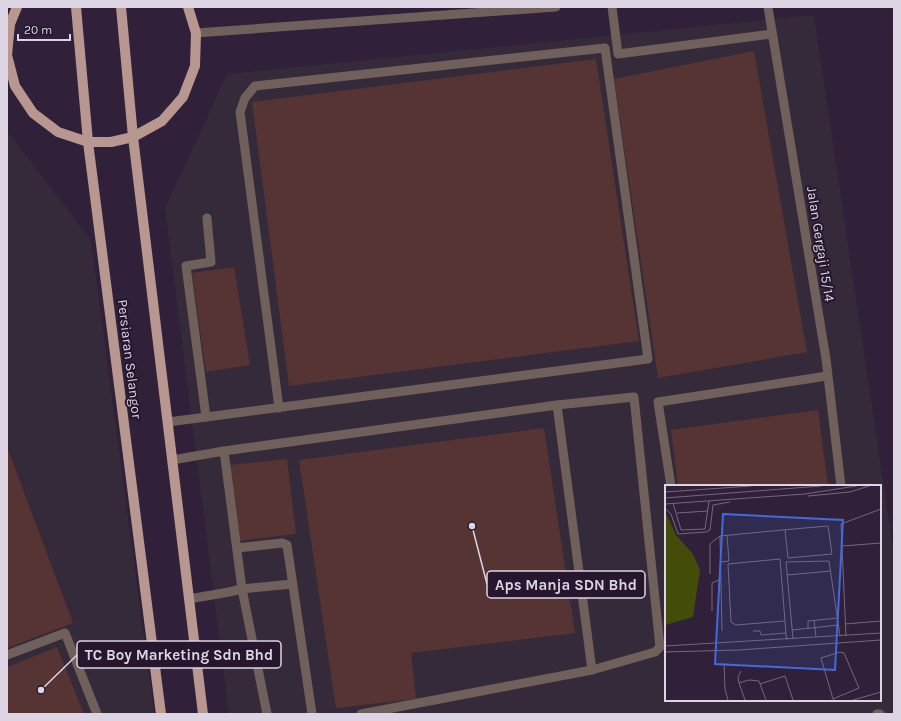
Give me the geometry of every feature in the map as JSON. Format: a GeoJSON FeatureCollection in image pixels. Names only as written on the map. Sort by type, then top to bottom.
{"type":"FeatureCollection","features":[{"type":"Feature","properties":{"kind":"main road"},"geometry":{"type":"LineString","coordinates":[[17,7],[10,24],[7,55],[15,86],[33,113],[58,132],[88,142],[111,142],[133,137],[162,122],[183,97],[195,66],[196,33],[188,7]]}},
{"type":"Feature","properties":{"kind":"main road","name":"Persiaran Selangor"},"geometry":{"type":"LineString","coordinates":[[76,7],[88,142],[161,714]]}},
{"type":"Feature","properties":{"kind":"main road"},"geometry":{"type":"LineString","coordinates":[[121,7],[133,137],[203,714]]}},
{"type":"Feature","properties":{"kind":"lane"},"geometry":{"type":"LineString","coordinates":[[196,33],[508,9],[556,7]]}},
{"type":"Feature","properties":{"kind":"lane"},"geometry":{"type":"LineString","coordinates":[[612,7],[618,54],[772,34]]}},
{"type":"Feature","properties":{"kind":"lane","name":"Jalan Gergaji 15/14"},"geometry":{"type":"LineString","coordinates":[[768,7],[826,360],[841,485]]}},
{"type":"Feature","properties":{"kind":"lane"},"geometry":{"type":"LineString","coordinates":[[168,422],[279,408],[648,359],[605,48],[255,86],[245,98],[240,112],[279,408]]}},
{"type":"Feature","properties":{"kind":"lane"},"geometry":{"type":"LineString","coordinates":[[206,417],[186,266],[211,262],[207,218]]}},
{"type":"Feature","properties":{"kind":"lane"},"geometry":{"type":"LineString","coordinates":[[671,485],[658,402],[827,376]]}},
{"type":"Feature","properties":{"kind":"lane"},"geometry":{"type":"LineString","coordinates":[[172,460],[224,451],[557,405],[634,397],[660,647],[655,652],[592,670],[362,714]]}},
{"type":"Feature","properties":{"kind":"lane"},"geometry":{"type":"LineString","coordinates":[[557,405],[592,670]]}},
{"type":"Feature","properties":{"kind":"lane"},"geometry":{"type":"LineString","coordinates":[[224,451],[242,589],[267,714]]}},
{"type":"Feature","properties":{"kind":"lane"},"geometry":{"type":"LineString","coordinates":[[236,548],[282,543],[287,546],[312,714]]}},
{"type":"Feature","properties":{"kind":"lane"},"geometry":{"type":"LineString","coordinates":[[189,599],[242,589],[292,584]]}},
{"type":"Feature","properties":{"kind":"lane"},"geometry":{"type":"LineString","coordinates":[[7,655],[65,633],[97,714]]}},
{"type":"Feature","properties":{"kind":"shaded area"},"geometry":{"type":"Polygon","coordinates":[[[814,15],[894,555],[894,714],[229,714],[165,208],[227,74],[814,15]]]}},
{"type":"Feature","properties":{"kind":"shaded area"},"geometry":{"type":"Polygon","coordinates":[[[7,131],[91,240],[154,714],[7,714],[7,131]]]}},
{"type":"Feature","properties":{"kind":"building"},"geometry":{"type":"Polygon","coordinates":[[[754,51],[807,352],[658,378],[614,79],[754,51]]]}},
{"type":"Feature","properties":{"kind":"building"},"geometry":{"type":"Polygon","coordinates":[[[596,59],[639,341],[289,386],[252,102],[596,59]]]}},
{"type":"Feature","properties":{"kind":"building"},"geometry":{"type":"Polygon","coordinates":[[[234,267],[250,365],[206,372],[192,273],[234,267]]]}},
{"type":"Feature","properties":{"kind":"building"},"geometry":{"type":"Polygon","coordinates":[[[818,410],[828,485],[678,485],[671,430],[818,410]]]}},
{"type":"Feature","properties":{"kind":"building"},"geometry":{"type":"Polygon","coordinates":[[[544,428],[575,633],[411,653],[416,699],[336,708],[299,460],[544,428]]]}},
{"type":"Feature","properties":{"kind":"building"},"geometry":{"type":"Polygon","coordinates":[[[7,447],[73,623],[7,648],[7,447]]]}},
{"type":"Feature","properties":{"kind":"building"},"geometry":{"type":"Polygon","coordinates":[[[287,459],[296,534],[238,541],[230,465],[287,459]]]}},
{"type":"Feature","properties":{"kind":"building"},"geometry":{"type":"Polygon","coordinates":[[[57,647],[84,714],[7,714],[7,667],[57,647]]]}},
{"type":"Feature","properties":{"kind":"place","name":"Aps Manja SDN Bhd"},"geometry":{"type":"Point","coordinates":[472,526]}},
{"type":"Feature","properties":{"kind":"place","name":"TC Boy Marketing Sdn Bhd"},"geometry":{"type":"Point","coordinates":[41,690]}}]}
